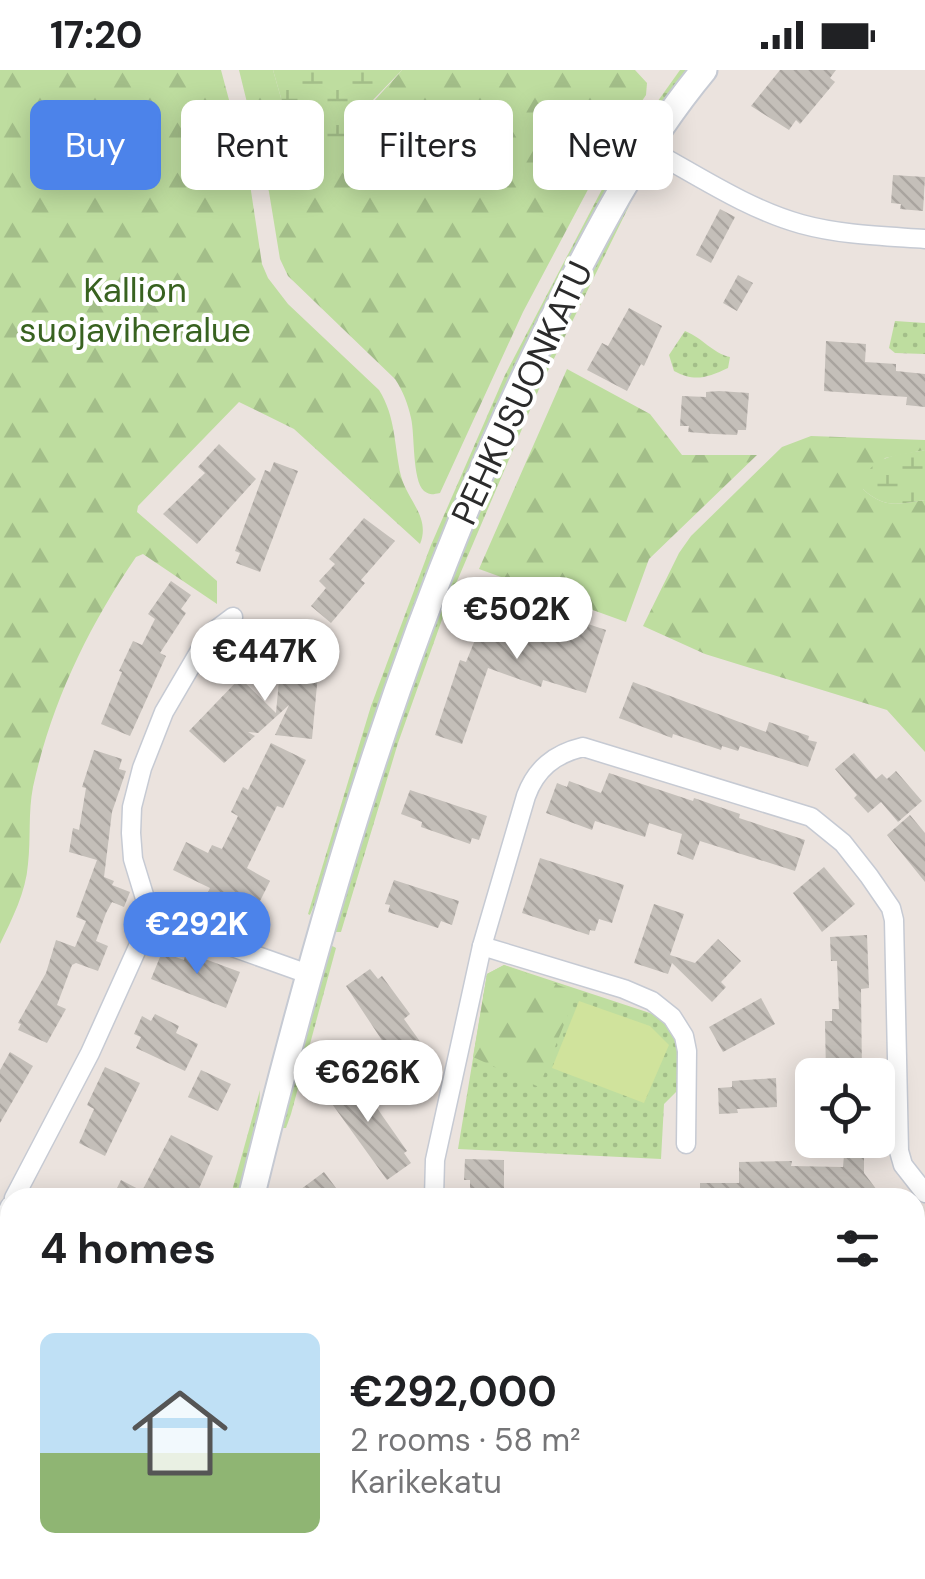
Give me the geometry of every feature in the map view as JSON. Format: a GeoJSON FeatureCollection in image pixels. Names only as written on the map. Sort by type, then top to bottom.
{"type":"FeatureCollection","features":[{"type":"Feature","properties":{"kind":"main road","name":"PEHKUSUONKATU"},"geometry":{"type":"LineString","coordinates":[[673,112],[704,70]]}},
{"type":"Feature","properties":{"kind":"main road","name":"PEHKUSUONKATU"},"geometry":{"type":"LineString","coordinates":[[253,1188],[308,974],[378,745],[424,615],[470,500],[556,314],[624,190]]}},
{"type":"Feature","properties":{"kind":"street"},"geometry":{"type":"LineString","coordinates":[[673,162],[740,199],[799,224],[846,233],[925,239]]}},
{"type":"Feature","properties":{"kind":"street"},"geometry":{"type":"LineString","coordinates":[[19,1188],[90,1053],[151,918],[133,859],[131,834],[132,807],[142,768],[164,712],[209,635],[233,617]]}},
{"type":"Feature","properties":{"kind":"street"},"geometry":{"type":"LineString","coordinates":[[435,1188],[436,1160],[482,946],[532,779],[548,762],[574,749],[596,748],[812,817],[842,843],[891,908],[897,1007],[898,1151],[902,1165],[921,1188]]}},
{"type":"Feature","properties":{"kind":"street"},"geometry":{"type":"LineString","coordinates":[[151,918],[308,974]]}},
{"type":"Feature","properties":{"kind":"street"},"geometry":{"type":"LineString","coordinates":[[482,946],[624,989],[664,1009],[679,1026],[687,1051],[686,1144]]}},
{"type":"Feature","properties":{"kind":"green space","name":"Kallion suojaviheralue"},"geometry":{"type":"Polygon","coordinates":[[[0,70],[221,70],[229,100],[181,100],[181,190],[251,190],[262,264],[268,278],[288,304],[385,400],[401,476],[420,517],[423,534],[420,544],[294,429],[239,402],[138,506],[137,512],[217,581],[217,604],[143,554],[136,557],[87,639],[50,726],[31,796],[24,885],[0,944],[0,70]]]}},
{"type":"Feature","properties":{"kind":"green space"},"geometry":{"type":"Polygon","coordinates":[[[239,70],[273,70],[282,100],[246,100],[239,70]]]}},
{"type":"Feature","properties":{"kind":"green space"},"geometry":{"type":"Polygon","coordinates":[[[273,70],[402,70],[373,100],[344,100],[344,147],[338,157],[324,156],[324,100],[282,100],[273,70]]]}},
{"type":"Feature","properties":{"kind":"green space"},"geometry":{"type":"Polygon","coordinates":[[[402,70],[635,70],[647,83],[643,100],[533,100],[533,190],[588,190],[523,312],[440,493],[428,494],[420,485],[410,413],[395,379],[288,276],[280,259],[269,192],[324,190],[324,139],[344,146],[344,190],[513,190],[513,100],[376,100],[402,70]]]}},
{"type":"Feature","properties":{"kind":"green space"},"geometry":{"type":"Polygon","coordinates":[[[680,70],[691,70],[669,100],[659,100],[680,70]]]}},
{"type":"Feature","properties":{"kind":"green space"},"geometry":{"type":"Polygon","coordinates":[[[602,190],[610,190],[310,915],[371,706],[431,545],[505,375],[602,190]]]}},
{"type":"Feature","properties":{"kind":"green space"},"geometry":{"type":"Polygon","coordinates":[[[630,204],[539,389],[449,600],[398,743],[341,932],[334,932],[342,895],[441,597],[514,423],[602,245],[630,204]]]}},
{"type":"Feature","properties":{"kind":"green space"},"geometry":{"type":"Polygon","coordinates":[[[895,321],[925,323],[925,354],[895,353],[889,348],[895,321]]]}},
{"type":"Feature","properties":{"kind":"green space"},"geometry":{"type":"Polygon","coordinates":[[[685,331],[730,357],[728,368],[701,377],[674,371],[669,355],[685,331]]]}},
{"type":"Feature","properties":{"kind":"green space"},"geometry":{"type":"Polygon","coordinates":[[[567,369],[650,414],[682,455],[757,455],[649,559],[626,622],[479,569],[567,369]]]}},
{"type":"Feature","properties":{"kind":"green space"},"geometry":{"type":"Polygon","coordinates":[[[811,436],[925,440],[925,450],[885,458],[863,489],[885,502],[925,500],[925,752],[887,710],[705,654],[643,626],[691,536],[782,447],[811,436]]]}},
{"type":"Feature","properties":{"kind":"green space"},"geometry":{"type":"Polygon","coordinates":[[[925,450],[925,500],[885,502],[863,489],[865,478],[876,463],[925,450]]]}},
{"type":"Feature","properties":{"kind":"green space"},"geometry":{"type":"Polygon","coordinates":[[[330,945],[336,948],[291,1114],[286,1128],[282,1128],[283,1114],[330,945]]]}},
{"type":"Feature","properties":{"kind":"green space"},"geometry":{"type":"Polygon","coordinates":[[[504,965],[662,1017],[679,1043],[678,1090],[664,1104],[661,1159],[458,1149],[487,974],[504,965]]]}},
{"type":"Feature","properties":{"kind":"green space"},"geometry":{"type":"Polygon","coordinates":[[[504,965],[577,992],[539,1087],[473,1057],[487,974],[504,965]]]}},
{"type":"Feature","properties":{"kind":"green space"},"geometry":{"type":"Polygon","coordinates":[[[579,1001],[650,1026],[669,1045],[644,1103],[552,1068],[579,1001]]]}},
{"type":"Feature","properties":{"kind":"green space"},"geometry":{"type":"Polygon","coordinates":[[[260,1090],[258,1125],[241,1188],[233,1188],[260,1090]]]}},
{"type":"Feature","properties":{"kind":"building"},"geometry":{"type":"Polygon","coordinates":[[[780,70],[836,70],[830,78],[835,82],[800,124],[796,120],[789,130],[751,106],[780,70]]]}},
{"type":"Feature","properties":{"kind":"building"},"geometry":{"type":"Polygon","coordinates":[[[893,175],[925,177],[923,211],[900,209],[901,204],[891,203],[893,175]]]}},
{"type":"Feature","properties":{"kind":"building"},"geometry":{"type":"Polygon","coordinates":[[[720,209],[735,217],[711,263],[696,255],[720,209]]]}},
{"type":"Feature","properties":{"kind":"building"},"geometry":{"type":"Polygon","coordinates":[[[738,275],[753,283],[737,311],[723,303],[738,275]]]}},
{"type":"Feature","properties":{"kind":"building"},"geometry":{"type":"Polygon","coordinates":[[[629,308],[662,326],[644,366],[641,364],[627,391],[587,370],[602,343],[608,346],[629,308]]]}},
{"type":"Feature","properties":{"kind":"building"},"geometry":{"type":"Polygon","coordinates":[[[826,341],[866,344],[865,362],[896,364],[896,371],[925,374],[925,407],[906,405],[907,397],[824,391],[826,341]]]}},
{"type":"Feature","properties":{"kind":"building"},"geometry":{"type":"Polygon","coordinates":[[[706,392],[749,393],[746,430],[738,430],[737,435],[714,434],[688,432],[689,426],[680,426],[682,396],[706,397],[706,392]]]}},
{"type":"Feature","properties":{"kind":"building"},"geometry":{"type":"Polygon","coordinates":[[[219,444],[256,479],[197,544],[163,514],[205,473],[198,467],[219,444]]]}},
{"type":"Feature","properties":{"kind":"building"},"geometry":{"type":"Polygon","coordinates":[[[274,462],[298,471],[260,572],[236,563],[240,553],[235,551],[265,470],[270,472],[274,462]]]}},
{"type":"Feature","properties":{"kind":"building"},"geometry":{"type":"Polygon","coordinates":[[[364,518],[395,541],[331,623],[311,606],[326,588],[319,581],[335,564],[329,559],[364,518]]]}},
{"type":"Feature","properties":{"kind":"building"},"geometry":{"type":"Polygon","coordinates":[[[171,581],[191,595],[181,609],[186,613],[160,653],[166,656],[130,736],[101,724],[133,641],[142,645],[155,619],[148,614],[171,581]]]}},
{"type":"Feature","properties":{"kind":"building"},"geometry":{"type":"Polygon","coordinates":[[[475,605],[574,637],[582,622],[606,630],[586,693],[543,680],[541,687],[488,668],[462,744],[435,735],[460,660],[466,662],[477,635],[466,631],[475,605]]]}},
{"type":"Feature","properties":{"kind":"building"},"geometry":{"type":"Polygon","coordinates":[[[283,636],[316,639],[314,662],[319,663],[312,739],[275,735],[289,705],[258,733],[248,732],[255,736],[224,763],[189,731],[240,678],[276,713],[283,636]]]}},
{"type":"Feature","properties":{"kind":"building"},"geometry":{"type":"Polygon","coordinates":[[[633,682],[766,732],[769,722],[809,736],[808,740],[817,742],[808,767],[740,746],[738,751],[722,746],[721,750],[673,734],[672,738],[619,718],[633,682]]]}},
{"type":"Feature","properties":{"kind":"building"},"geometry":{"type":"Polygon","coordinates":[[[271,743],[306,760],[283,808],[277,806],[247,868],[270,881],[252,917],[207,894],[210,888],[173,870],[186,842],[208,853],[212,845],[222,849],[238,816],[231,812],[243,787],[248,790],[271,743]]]}},
{"type":"Feature","properties":{"kind":"building"},"geometry":{"type":"Polygon","coordinates":[[[94,750],[122,759],[119,769],[126,771],[112,812],[104,877],[130,892],[124,907],[112,902],[106,913],[96,941],[108,946],[98,971],[72,965],[57,1005],[66,1009],[47,1043],[18,1030],[18,1023],[46,973],[56,940],[75,947],[86,921],[76,917],[97,860],[69,852],[73,828],[79,830],[86,788],[82,787],[94,750]]]}},
{"type":"Feature","properties":{"kind":"building"},"geometry":{"type":"Polygon","coordinates":[[[854,753],[876,779],[882,774],[887,779],[896,771],[922,801],[898,822],[881,802],[868,813],[835,769],[854,753]]]}},
{"type":"Feature","properties":{"kind":"building"},"geometry":{"type":"Polygon","coordinates":[[[609,773],[693,801],[694,798],[805,840],[795,871],[700,841],[693,860],[677,854],[682,834],[649,823],[645,837],[595,821],[592,830],[546,813],[557,783],[567,787],[569,781],[601,793],[609,773]]]}},
{"type":"Feature","properties":{"kind":"building"},"geometry":{"type":"Polygon","coordinates":[[[410,790],[487,816],[479,840],[472,838],[470,844],[421,827],[422,822],[401,814],[410,790]]]}},
{"type":"Feature","properties":{"kind":"building"},"geometry":{"type":"Polygon","coordinates":[[[910,815],[925,833],[925,882],[887,835],[910,815]]]}},
{"type":"Feature","properties":{"kind":"building"},"geometry":{"type":"Polygon","coordinates":[[[540,858],[624,885],[612,923],[599,919],[589,935],[522,913],[540,858]]]}},
{"type":"Feature","properties":{"kind":"building"},"geometry":{"type":"Polygon","coordinates":[[[824,867],[855,904],[822,932],[793,893],[824,867]]]}},
{"type":"Feature","properties":{"kind":"building"},"geometry":{"type":"Polygon","coordinates":[[[394,880],[459,901],[452,925],[441,921],[438,928],[388,912],[390,905],[385,904],[394,880]]]}},
{"type":"Feature","properties":{"kind":"building"},"geometry":{"type":"Polygon","coordinates":[[[654,904],[684,914],[670,955],[695,963],[718,939],[741,961],[721,982],[726,987],[712,1002],[672,963],[668,974],[634,963],[654,904]]]}},
{"type":"Feature","properties":{"kind":"building"},"geometry":{"type":"Polygon","coordinates":[[[867,935],[869,988],[861,989],[862,1058],[826,1058],[825,1021],[832,1021],[832,1009],[839,1009],[837,961],[831,961],[830,937],[867,935]]]}},
{"type":"Feature","properties":{"kind":"building"},"geometry":{"type":"Polygon","coordinates":[[[162,952],[184,960],[186,952],[240,972],[226,1008],[151,979],[162,952]]]}},
{"type":"Feature","properties":{"kind":"building"},"geometry":{"type":"Polygon","coordinates":[[[370,969],[378,979],[382,976],[410,1014],[404,1019],[426,1050],[422,1053],[429,1062],[407,1078],[346,986],[370,969]]]}},
{"type":"Feature","properties":{"kind":"building"},"geometry":{"type":"Polygon","coordinates":[[[761,998],[775,1024],[723,1052],[709,1027],[761,998]]]}},
{"type":"Feature","properties":{"kind":"building"},"geometry":{"type":"Polygon","coordinates":[[[155,1014],[179,1026],[176,1033],[198,1044],[185,1071],[136,1048],[141,1037],[134,1034],[142,1016],[151,1021],[155,1014]]]}},
{"type":"Feature","properties":{"kind":"building"},"geometry":{"type":"Polygon","coordinates":[[[10,1052],[33,1066],[0,1123],[0,1070],[10,1052]]]}},
{"type":"Feature","properties":{"kind":"building"},"geometry":{"type":"Polygon","coordinates":[[[105,1067],[140,1083],[105,1156],[79,1143],[94,1109],[87,1105],[105,1067]]]}},
{"type":"Feature","properties":{"kind":"building"},"geometry":{"type":"Polygon","coordinates":[[[201,1070],[231,1084],[218,1111],[188,1097],[201,1070]]]}},
{"type":"Feature","properties":{"kind":"building"},"geometry":{"type":"Polygon","coordinates":[[[346,1073],[354,1084],[358,1081],[407,1151],[404,1153],[411,1163],[387,1180],[322,1090],[346,1073]]]}},
{"type":"Feature","properties":{"kind":"building"},"geometry":{"type":"Polygon","coordinates":[[[776,1078],[777,1107],[719,1114],[718,1088],[732,1087],[732,1081],[776,1078]]]}},
{"type":"Feature","properties":{"kind":"building"},"geometry":{"type":"Polygon","coordinates":[[[171,1135],[213,1156],[199,1188],[144,1188],[171,1135]]]}},
{"type":"Feature","properties":{"kind":"building"},"geometry":{"type":"Polygon","coordinates":[[[844,1158],[864,1158],[864,1173],[875,1188],[700,1188],[700,1183],[739,1183],[739,1162],[792,1161],[791,1166],[843,1167],[844,1158]]]}},
{"type":"Feature","properties":{"kind":"building"},"geometry":{"type":"Polygon","coordinates":[[[465,1159],[504,1160],[504,1188],[470,1188],[470,1180],[464,1180],[465,1159]]]}},
{"type":"Feature","properties":{"kind":"building"},"geometry":{"type":"Polygon","coordinates":[[[324,1172],[336,1188],[302,1188],[324,1172]]]}},
{"type":"Feature","properties":{"kind":"building"},"geometry":{"type":"Polygon","coordinates":[[[121,1180],[136,1188],[117,1188],[121,1180]]]}}]}
